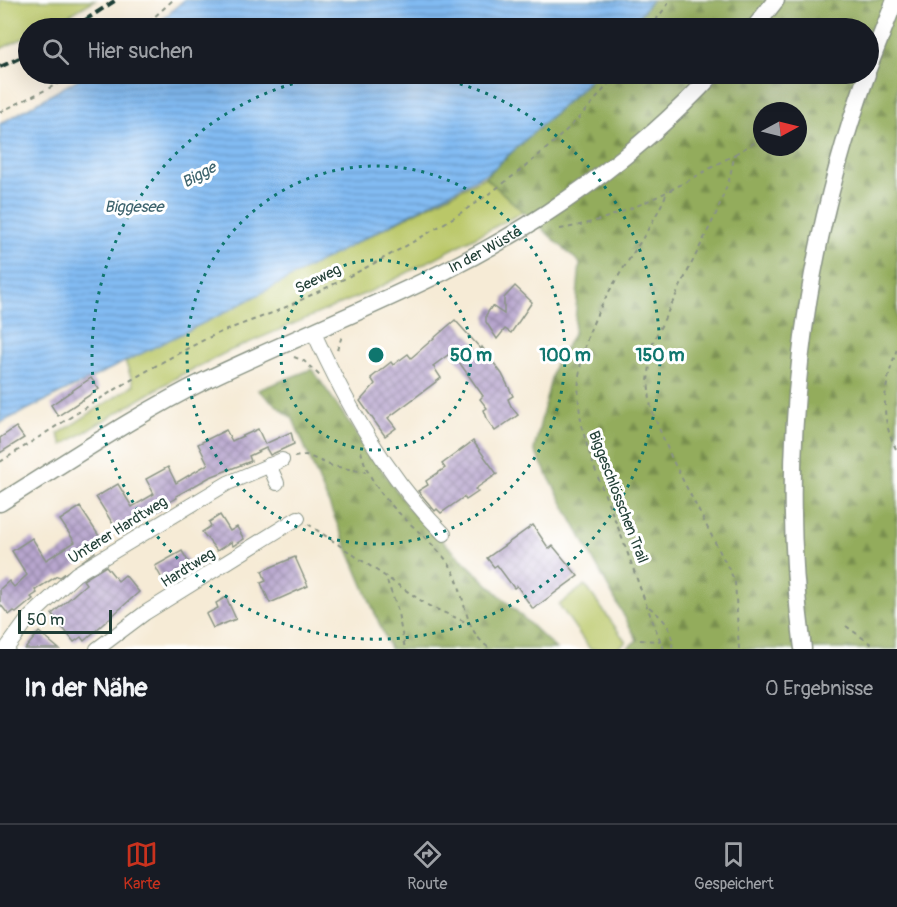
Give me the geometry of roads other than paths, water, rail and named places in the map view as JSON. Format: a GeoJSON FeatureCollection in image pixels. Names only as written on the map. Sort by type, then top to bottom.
{"type":"FeatureCollection","features":[{"type":"Feature","properties":{"kind":"main road"},"geometry":{"type":"LineString","coordinates":[[762,18],[776,0]]}},
{"type":"Feature","properties":{"kind":"main road"},"geometry":{"type":"LineString","coordinates":[[879,41],[895,0]]}},
{"type":"Feature","properties":{"kind":"main road","name":"In der Wüste"},"geometry":{"type":"LineString","coordinates":[[0,503],[164,403],[252,358],[446,271],[550,212],[642,142],[703,84]]}},
{"type":"Feature","properties":{"kind":"main road"},"geometry":{"type":"LineString","coordinates":[[803,649],[795,583],[796,396],[806,309],[827,206],[864,84]]}},
{"type":"Feature","properties":{"kind":"street"},"geometry":{"type":"LineString","coordinates":[[313,331],[333,376],[358,421],[398,482],[444,534]]}},
{"type":"Feature","properties":{"kind":"street","name":"Unterer Hardtweg"},"geometry":{"type":"LineString","coordinates":[[6,649],[28,618],[76,574],[228,483],[282,460]]}},
{"type":"Feature","properties":{"kind":"street"},"geometry":{"type":"LineString","coordinates":[[269,465],[277,483]]}},
{"type":"Feature","properties":{"kind":"street","name":"Hardtweg"},"geometry":{"type":"LineString","coordinates":[[97,649],[145,613],[298,518]]}},
{"type":"Feature","properties":{"kind":"water"},"geometry":{"type":"Polygon","coordinates":[[[184,0],[652,0],[637,18],[164,18],[184,0]]]}},
{"type":"Feature","properties":{"kind":"water","name":"Biggesee"},"geometry":{"type":"Polygon","coordinates":[[[70,84],[585,84],[491,171],[224,313],[0,423],[0,124],[70,84]]]}},
{"type":"Feature","properties":{"kind":"railway"},"geometry":{"type":"LineString","coordinates":[[88,18],[116,0]]}},
{"type":"Feature","properties":{"kind":"railway"},"geometry":{"type":"LineString","coordinates":[[0,67],[18,59]]}},
{"type":"Feature","properties":{"kind":"water label","name":"Bigge"},"geometry":{"type":"Point","coordinates":[199,175]}}]}
